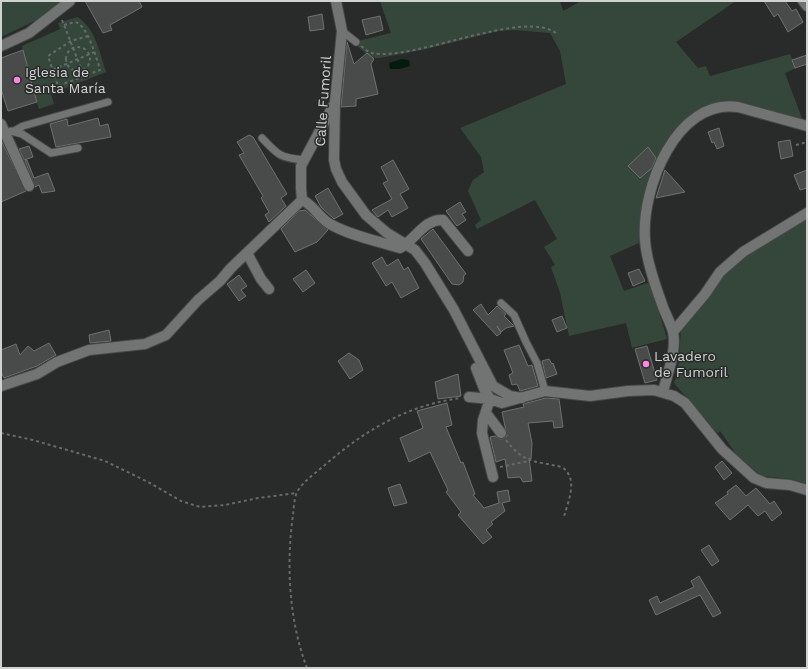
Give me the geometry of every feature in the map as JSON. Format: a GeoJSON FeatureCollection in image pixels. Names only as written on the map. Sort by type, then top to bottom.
{"type":"FeatureCollection","features":[{"type":"Feature","properties":{"kind":"street"},"geometry":{"type":"LineString","coordinates":[[1,46],[29,33],[70,1]]}},
{"type":"Feature","properties":{"kind":"street","name":"Calle Fumoril"},"geometry":{"type":"LineString","coordinates":[[336,1],[342,31],[335,102],[334,160],[336,169],[366,215],[387,233],[415,250],[429,268],[454,310],[493,386],[510,396],[522,398]]}},
{"type":"Feature","properties":{"kind":"street"},"geometry":{"type":"LineString","coordinates":[[803,1],[807,6]]}},
{"type":"Feature","properties":{"kind":"street"},"geometry":{"type":"LineString","coordinates":[[1,384],[37,374],[58,362],[89,350],[145,344],[166,335],[179,319],[302,200],[301,166],[335,102]]}},
{"type":"Feature","properties":{"kind":"street"},"geometry":{"type":"LineString","coordinates":[[663,392],[674,346],[673,332],[660,298],[645,240],[645,221],[653,186],[674,138],[682,129],[715,107],[727,106],[807,126]]}},
{"type":"Feature","properties":{"kind":"street"},"geometry":{"type":"LineString","coordinates":[[7,129],[29,186]]}},
{"type":"Feature","properties":{"kind":"street"},"geometry":{"type":"LineString","coordinates":[[302,200],[311,205],[322,218],[335,227],[400,248],[407,244],[420,230],[439,220],[447,224],[468,251]]}},
{"type":"Feature","properties":{"kind":"street"},"geometry":{"type":"LineString","coordinates":[[673,332],[720,272],[743,252],[807,213]]}},
{"type":"Feature","properties":{"kind":"street"},"geometry":{"type":"LineString","coordinates":[[246,253],[261,279],[269,289]]}},
{"type":"Feature","properties":{"kind":"street","name":"Calle Fumoril"},"geometry":{"type":"LineString","coordinates":[[467,336],[478,372],[490,399]]}},
{"type":"Feature","properties":{"kind":"street"},"geometry":{"type":"LineString","coordinates":[[469,397],[490,399],[502,403],[545,391],[590,396],[628,391],[663,392],[674,396],[685,403],[722,449],[754,478],[766,483],[790,485],[807,490]]}},
{"type":"Feature","properties":{"kind":"street"},"geometry":{"type":"LineString","coordinates":[[490,399],[482,433],[492,473]]}},
{"type":"Feature","properties":{"kind":"street"},"geometry":{"type":"LineString","coordinates":[[486,413],[501,433]]}},
{"type":"Feature","properties":{"kind":"lane"},"geometry":{"type":"LineString","coordinates":[[342,31],[356,42]]}},
{"type":"Feature","properties":{"kind":"lane"},"geometry":{"type":"LineString","coordinates":[[7,129],[24,126],[108,102]]}},
{"type":"Feature","properties":{"kind":"lane"},"geometry":{"type":"LineString","coordinates":[[7,129],[51,153],[78,148]]}},
{"type":"Feature","properties":{"kind":"lane"},"geometry":{"type":"LineString","coordinates":[[262,138],[280,156],[290,159],[304,160]]}},
{"type":"Feature","properties":{"kind":"lane"},"geometry":{"type":"LineString","coordinates":[[501,303],[514,315],[526,342],[538,363],[545,391]]}},
{"type":"Feature","properties":{"kind":"path"},"geometry":{"type":"LineString","coordinates":[[59,11],[84,76]]}},
{"type":"Feature","properties":{"kind":"path"},"geometry":{"type":"LineString","coordinates":[[64,25],[79,22],[88,36],[95,52],[100,70],[58,86],[48,56],[71,42],[88,36]]}},
{"type":"Feature","properties":{"kind":"path"},"geometry":{"type":"LineString","coordinates":[[356,42],[370,52],[389,54],[511,28],[551,29],[557,34]]}},
{"type":"Feature","properties":{"kind":"path"},"geometry":{"type":"LineString","coordinates":[[80,47],[89,55],[90,61],[87,67],[82,70],[76,71],[70,68],[67,64],[66,57],[68,52],[74,48],[80,47]]}},
{"type":"Feature","properties":{"kind":"path"},"geometry":{"type":"LineString","coordinates":[[42,74],[95,52]]}},
{"type":"Feature","properties":{"kind":"path"},"geometry":{"type":"LineString","coordinates":[[796,145],[807,142]]}},
{"type":"Feature","properties":{"kind":"path"},"geometry":{"type":"LineString","coordinates":[[307,668],[299,643],[291,587],[291,529],[298,489],[331,460],[376,427],[400,414],[441,401],[469,397]]}},
{"type":"Feature","properties":{"kind":"path"},"geometry":{"type":"LineString","coordinates":[[1,433],[33,440],[105,461],[148,482],[181,501],[200,507],[225,505],[258,498],[297,493]]}},
{"type":"Feature","properties":{"kind":"path"},"geometry":{"type":"LineString","coordinates":[[501,433],[517,453],[529,461],[562,467],[570,475],[570,495],[564,517]]}},
{"type":"Feature","properties":{"kind":"path"},"geometry":{"type":"LineString","coordinates":[[492,473],[529,461]]}},
{"type":"Feature","properties":{"kind":"shaded area"},"geometry":{"type":"Polygon","coordinates":[[[1,1],[63,1],[41,18],[1,37],[1,1]]]}},
{"type":"Feature","properties":{"kind":"shaded area"},"geometry":{"type":"Polygon","coordinates":[[[380,1],[560,1],[563,11],[581,1],[736,1],[676,42],[698,68],[706,66],[710,76],[790,54],[796,68],[785,73],[803,121],[730,101],[721,102],[704,109],[676,128],[663,152],[641,242],[610,256],[624,291],[650,282],[667,339],[632,348],[626,323],[569,336],[560,293],[551,267],[555,265],[544,247],[557,239],[535,200],[477,229],[475,225],[481,220],[468,191],[473,180],[484,172],[481,157],[460,128],[566,84],[560,51],[550,33],[514,30],[499,31],[422,50],[380,58],[371,58],[356,45],[358,41],[391,33],[380,1]]]}},
{"type":"Feature","properties":{"kind":"shaded area"},"geometry":{"type":"Polygon","coordinates":[[[77,17],[83,21],[93,34],[106,72],[51,94],[54,104],[39,109],[31,81],[35,80],[32,71],[28,72],[22,46],[60,29],[58,23],[77,17]]]}},
{"type":"Feature","properties":{"kind":"shaded area"},"geometry":{"type":"Polygon","coordinates":[[[402,59],[409,60],[410,66],[400,69],[390,69],[389,63],[402,59]]]}},
{"type":"Feature","properties":{"kind":"shaded area"},"geometry":{"type":"Polygon","coordinates":[[[807,216],[807,484],[791,479],[761,476],[736,454],[720,431],[718,433],[714,430],[674,383],[678,370],[681,330],[709,287],[739,259],[807,216]]]}},
{"type":"Feature","properties":{"kind":"building"},"geometry":{"type":"Polygon","coordinates":[[[85,1],[139,1],[142,7],[110,25],[112,30],[103,33],[85,1]]]}},
{"type":"Feature","properties":{"kind":"building"},"geometry":{"type":"Polygon","coordinates":[[[764,1],[785,1],[792,11],[796,9],[803,22],[788,32],[778,14],[774,17],[764,1]]]}},
{"type":"Feature","properties":{"kind":"building"},"geometry":{"type":"Polygon","coordinates":[[[322,14],[324,29],[310,31],[308,17],[322,14]]]}},
{"type":"Feature","properties":{"kind":"building"},"geometry":{"type":"Polygon","coordinates":[[[380,16],[383,30],[366,35],[362,20],[380,16]]]}},
{"type":"Feature","properties":{"kind":"building"},"geometry":{"type":"Polygon","coordinates":[[[347,42],[354,64],[367,53],[374,59],[371,64],[378,94],[356,99],[356,106],[341,107],[347,42]]]}},
{"type":"Feature","properties":{"kind":"building","name":"Iglesia de Santa María"},"geometry":{"type":"Polygon","coordinates":[[[23,50],[29,72],[32,71],[35,80],[31,81],[37,102],[8,111],[1,89],[1,58],[23,50]]]}},
{"type":"Feature","properties":{"kind":"building"},"geometry":{"type":"Polygon","coordinates":[[[807,55],[807,64],[795,68],[792,60],[807,55]]]}},
{"type":"Feature","properties":{"kind":"building"},"geometry":{"type":"Polygon","coordinates":[[[98,118],[100,126],[108,124],[111,137],[56,147],[50,124],[67,119],[68,126],[98,118]]]}},
{"type":"Feature","properties":{"kind":"building"},"geometry":{"type":"Polygon","coordinates":[[[719,128],[724,146],[717,149],[714,142],[712,143],[708,132],[719,128]]]}},
{"type":"Feature","properties":{"kind":"building"},"geometry":{"type":"Polygon","coordinates":[[[249,135],[253,137],[287,194],[281,198],[286,206],[269,222],[265,215],[269,212],[261,198],[263,196],[239,155],[244,153],[237,142],[249,135]]]}},
{"type":"Feature","properties":{"kind":"building"},"geometry":{"type":"Polygon","coordinates":[[[1,140],[26,191],[1,202],[1,140]]]}},
{"type":"Feature","properties":{"kind":"building"},"geometry":{"type":"Polygon","coordinates":[[[790,140],[793,156],[781,159],[778,142],[790,140]]]}},
{"type":"Feature","properties":{"kind":"building"},"geometry":{"type":"Polygon","coordinates":[[[29,146],[33,157],[24,160],[19,149],[29,146]]]}},
{"type":"Feature","properties":{"kind":"building"},"geometry":{"type":"Polygon","coordinates":[[[648,147],[656,158],[652,168],[640,178],[628,166],[648,147]]]}},
{"type":"Feature","properties":{"kind":"building"},"geometry":{"type":"Polygon","coordinates":[[[27,160],[34,178],[48,173],[55,191],[42,193],[39,185],[35,187],[25,161],[27,160]]]}},
{"type":"Feature","properties":{"kind":"building"},"geometry":{"type":"Polygon","coordinates":[[[393,160],[409,189],[400,194],[408,208],[392,217],[388,210],[378,217],[372,210],[392,199],[383,183],[388,181],[381,167],[393,160]]]}},
{"type":"Feature","properties":{"kind":"building"},"geometry":{"type":"Polygon","coordinates":[[[665,170],[685,192],[656,198],[665,170]]]}},
{"type":"Feature","properties":{"kind":"building"},"geometry":{"type":"Polygon","coordinates":[[[807,170],[807,188],[800,190],[794,175],[807,170]]]}},
{"type":"Feature","properties":{"kind":"building"},"geometry":{"type":"Polygon","coordinates":[[[328,188],[343,214],[334,219],[321,207],[315,196],[328,188]]]}},
{"type":"Feature","properties":{"kind":"building"},"geometry":{"type":"Polygon","coordinates":[[[460,202],[466,212],[462,214],[466,220],[457,226],[446,211],[460,202]]]}},
{"type":"Feature","properties":{"kind":"building"},"geometry":{"type":"Polygon","coordinates":[[[305,210],[328,230],[317,242],[295,252],[281,229],[299,211],[305,210]]]}},
{"type":"Feature","properties":{"kind":"building"},"geometry":{"type":"Polygon","coordinates":[[[433,229],[466,274],[464,275],[463,282],[459,285],[452,284],[421,239],[433,229]]]}},
{"type":"Feature","properties":{"kind":"building"},"geometry":{"type":"Polygon","coordinates":[[[382,257],[387,266],[398,259],[404,270],[408,267],[419,288],[401,298],[392,282],[386,286],[372,263],[382,257]]]}},
{"type":"Feature","properties":{"kind":"building"},"geometry":{"type":"Polygon","coordinates":[[[639,269],[645,281],[633,286],[628,273],[639,269]]]}},
{"type":"Feature","properties":{"kind":"building"},"geometry":{"type":"Polygon","coordinates":[[[306,270],[315,283],[303,292],[293,279],[306,270]]]}},
{"type":"Feature","properties":{"kind":"building"},"geometry":{"type":"Polygon","coordinates":[[[239,275],[247,286],[241,290],[246,296],[239,301],[227,284],[239,275]]]}},
{"type":"Feature","properties":{"kind":"building"},"geometry":{"type":"Polygon","coordinates":[[[481,304],[488,315],[497,306],[506,314],[504,316],[514,326],[506,328],[501,332],[497,326],[501,333],[497,336],[473,310],[481,304]]]}},
{"type":"Feature","properties":{"kind":"building"},"geometry":{"type":"Polygon","coordinates":[[[562,316],[567,328],[557,332],[552,320],[562,316]]]}},
{"type":"Feature","properties":{"kind":"building"},"geometry":{"type":"Polygon","coordinates":[[[109,330],[111,341],[90,343],[89,335],[109,330]]]}},
{"type":"Feature","properties":{"kind":"building"},"geometry":{"type":"Polygon","coordinates":[[[49,343],[56,355],[37,366],[4,378],[1,372],[1,350],[16,344],[20,355],[28,346],[34,351],[49,343]]]}},
{"type":"Feature","properties":{"kind":"building"},"geometry":{"type":"Polygon","coordinates":[[[519,345],[528,366],[532,365],[538,386],[520,391],[517,384],[512,385],[509,375],[513,373],[504,350],[519,345]]]}},
{"type":"Feature","properties":{"kind":"building","name":"Lavadero de Fumoril"},"geometry":{"type":"Polygon","coordinates":[[[647,346],[657,380],[645,383],[635,349],[647,346]]]}},
{"type":"Feature","properties":{"kind":"building"},"geometry":{"type":"Polygon","coordinates":[[[349,353],[359,360],[363,370],[350,379],[338,361],[349,353]]]}},
{"type":"Feature","properties":{"kind":"building"},"geometry":{"type":"Polygon","coordinates":[[[549,359],[552,364],[553,363],[557,374],[546,378],[542,361],[549,359]]]}},
{"type":"Feature","properties":{"kind":"building"},"geometry":{"type":"Polygon","coordinates":[[[458,374],[461,396],[438,399],[435,382],[458,374]]]}},
{"type":"Feature","properties":{"kind":"building"},"geometry":{"type":"Polygon","coordinates":[[[546,398],[559,399],[563,427],[554,428],[553,421],[528,423],[532,443],[531,459],[529,458],[532,481],[523,482],[520,477],[508,478],[505,459],[496,462],[490,437],[495,436],[501,439],[507,436],[502,412],[524,407],[523,404],[546,398]]]}},
{"type":"Feature","properties":{"kind":"building"},"geometry":{"type":"Polygon","coordinates":[[[447,403],[452,425],[446,427],[461,463],[463,462],[475,494],[473,495],[484,508],[499,503],[497,492],[508,490],[510,501],[502,503],[505,511],[491,522],[493,524],[486,530],[492,537],[483,544],[458,515],[461,512],[446,492],[448,490],[430,452],[409,462],[400,438],[423,428],[417,411],[447,403]]]}},
{"type":"Feature","properties":{"kind":"building"},"geometry":{"type":"Polygon","coordinates":[[[722,461],[732,473],[724,480],[715,467],[722,461]]]}},
{"type":"Feature","properties":{"kind":"building"},"geometry":{"type":"Polygon","coordinates":[[[400,484],[407,503],[394,506],[388,488],[400,484]]]}},
{"type":"Feature","properties":{"kind":"building"},"geometry":{"type":"Polygon","coordinates":[[[736,485],[746,496],[756,488],[770,504],[774,501],[782,513],[772,521],[765,511],[758,516],[748,505],[730,520],[715,503],[728,494],[727,492],[736,485]]]}},
{"type":"Feature","properties":{"kind":"building"},"geometry":{"type":"Polygon","coordinates":[[[709,545],[719,561],[712,566],[701,550],[709,545]]]}},
{"type":"Feature","properties":{"kind":"building"},"geometry":{"type":"Polygon","coordinates":[[[699,576],[721,613],[713,617],[700,595],[656,615],[649,600],[657,596],[660,603],[694,587],[691,581],[699,576]]]}},
{"type":"Feature","properties":{"kind":"place","name":"Iglesia de Santa María"},"geometry":{"type":"Point","coordinates":[17,80]}},
{"type":"Feature","properties":{"kind":"place","name":"Lavadero de Fumoril"},"geometry":{"type":"Point","coordinates":[646,364]}}]}
